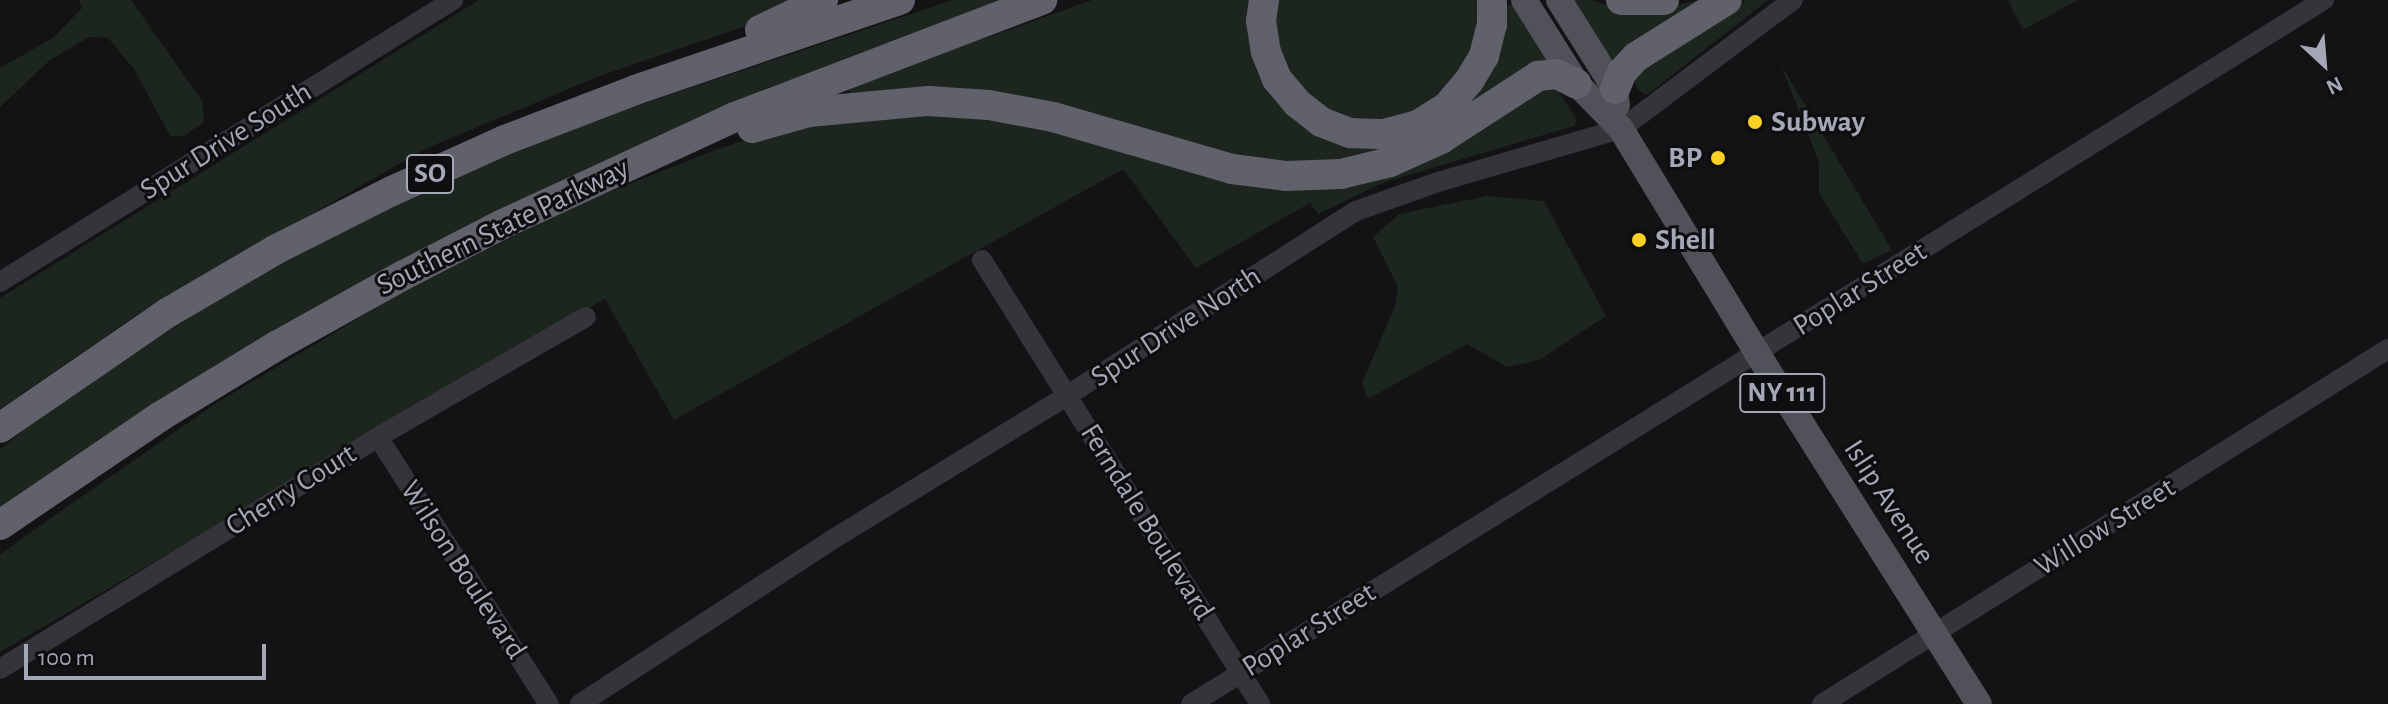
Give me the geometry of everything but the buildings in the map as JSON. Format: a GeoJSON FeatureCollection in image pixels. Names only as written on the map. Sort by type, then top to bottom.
{"type":"FeatureCollection","features":[{"type":"Feature","properties":{"kind":"highway"},"geometry":{"type":"LineString","coordinates":[[635,90],[823,0]]}},
{"type":"Feature","properties":{"kind":"highway","name":"SO"},"geometry":{"type":"LineString","coordinates":[[0,428],[169,312],[275,250],[505,140],[635,90],[900,0]]}},
{"type":"Feature","properties":{"kind":"highway","name":"Southern State Parkway"},"geometry":{"type":"LineString","coordinates":[[0,525],[161,416],[278,345],[404,275],[635,162],[848,72],[1042,0]]}},
{"type":"Feature","properties":{"kind":"highway"},"geometry":{"type":"LineString","coordinates":[[1264,0],[1261,21],[1266,52],[1277,79],[1297,103],[1321,122],[1350,133],[1384,134],[1418,125],[1447,107],[1469,81],[1484,56],[1492,25],[1492,0]]}},
{"type":"Feature","properties":{"kind":"highway"},"geometry":{"type":"LineString","coordinates":[[1621,0],[1664,0]]}},
{"type":"Feature","properties":{"kind":"highway"},"geometry":{"type":"LineString","coordinates":[[1615,89],[1622,72],[1636,57],[1727,0]]}},
{"type":"Feature","properties":{"kind":"highway"},"geometry":{"type":"LineString","coordinates":[[635,162],[809,112],[928,101],[989,105],[1053,117],[1232,169],[1286,176],[1341,174],[1390,162],[1441,139],[1538,76],[1557,74],[1577,84]]}},
{"type":"Feature","properties":{"kind":"main road","name":"Islip Avenue"},"geometry":{"type":"LineString","coordinates":[[1524,0],[1577,84],[1621,129],[1757,353],[1979,704]]}},
{"type":"Feature","properties":{"kind":"main road","name":"Islip Avenue"},"geometry":{"type":"LineString","coordinates":[[1559,0],[1615,89],[1621,129]]}},
{"type":"Feature","properties":{"kind":"street","name":"Spur Drive South"},"geometry":{"type":"LineString","coordinates":[[0,282],[453,0]]}},
{"type":"Feature","properties":{"kind":"street","name":"Spur Drive North"},"geometry":{"type":"LineString","coordinates":[[580,704],[830,541],[1068,395],[1356,211],[1401,193],[1621,129],[1793,0]]}},
{"type":"Feature","properties":{"kind":"street","name":"Poplar Street"},"geometry":{"type":"LineString","coordinates":[[1191,704],[2324,0]]}},
{"type":"Feature","properties":{"kind":"street","name":"Ferndale Boulevard"},"geometry":{"type":"LineString","coordinates":[[982,260],[1260,704]]}},
{"type":"Feature","properties":{"kind":"street","name":"Cherry Court"},"geometry":{"type":"LineString","coordinates":[[0,669],[378,437],[586,317]]}},
{"type":"Feature","properties":{"kind":"street","name":"Willow Street"},"geometry":{"type":"LineString","coordinates":[[1822,704],[2388,349]]}},
{"type":"Feature","properties":{"kind":"street","name":"Wilson Boulevard"},"geometry":{"type":"LineString","coordinates":[[378,437],[549,704]]}},
{"type":"Feature","properties":{"kind":"shaded area"},"geometry":{"type":"Polygon","coordinates":[[[79,0],[131,0],[202,101],[204,122],[184,136],[170,136],[134,69],[108,38],[89,37],[50,60],[0,107],[0,68],[53,38],[82,8],[79,0]]]}},
{"type":"Feature","properties":{"kind":"shaded area"},"geometry":{"type":"Polygon","coordinates":[[[479,0],[808,0],[767,19],[602,75],[427,148],[144,310],[0,409],[0,298],[479,0]]]}},
{"type":"Feature","properties":{"kind":"shaded area"},"geometry":{"type":"Polygon","coordinates":[[[953,0],[1005,0],[728,106],[568,177],[418,253],[0,511],[0,449],[50,409],[221,297],[393,205],[546,136],[953,0]]]}},
{"type":"Feature","properties":{"kind":"shaded area"},"geometry":{"type":"Polygon","coordinates":[[[1092,0],[1258,0],[1308,121],[1434,129],[1390,155],[1273,169],[1080,116],[849,100],[849,89],[871,79],[1092,0]]]}},
{"type":"Feature","properties":{"kind":"shaded area"},"geometry":{"type":"Polygon","coordinates":[[[1276,0],[1487,0],[1466,71],[1438,105],[1400,123],[1357,125],[1318,111],[1291,83],[1275,50],[1276,0]]]}},
{"type":"Feature","properties":{"kind":"shaded area"},"geometry":{"type":"Polygon","coordinates":[[[1565,0],[1592,0],[1618,10],[1653,10],[1698,0],[1719,0],[1619,62],[1610,57],[1565,0]]]}},
{"type":"Feature","properties":{"kind":"shaded area"},"geometry":{"type":"Polygon","coordinates":[[[1746,0],[1768,0],[1646,95],[1638,89],[1630,74],[1746,0]]]}},
{"type":"Feature","properties":{"kind":"shaded area"},"geometry":{"type":"Polygon","coordinates":[[[2008,0],[2078,0],[2023,30],[2008,0]]]}},
{"type":"Feature","properties":{"kind":"shaded area"},"geometry":{"type":"Polygon","coordinates":[[[1502,5],[1512,5],[1554,57],[1434,129],[1502,5]]]}},
{"type":"Feature","properties":{"kind":"shaded area"},"geometry":{"type":"Polygon","coordinates":[[[1781,65],[1892,250],[1863,264],[1819,193],[1819,162],[1781,65]]]}},
{"type":"Feature","properties":{"kind":"shaded area"},"geometry":{"type":"Polygon","coordinates":[[[1553,83],[1577,120],[1574,126],[1385,182],[1318,214],[1310,203],[1196,268],[1123,169],[674,420],[605,299],[0,652],[0,555],[41,525],[218,402],[396,296],[573,206],[713,151],[777,129],[846,116],[980,113],[1289,184],[1553,83]]]}},
{"type":"Feature","properties":{"kind":"shaded area"},"geometry":{"type":"Polygon","coordinates":[[[1487,196],[1544,201],[1606,316],[1539,360],[1507,367],[1467,344],[1368,399],[1362,383],[1395,306],[1398,287],[1373,237],[1399,214],[1487,196]]]}},
{"type":"Feature","properties":{"kind":"place","name":"Subway"},"geometry":{"type":"Point","coordinates":[1755,122]}},
{"type":"Feature","properties":{"kind":"place","name":"BP"},"geometry":{"type":"Point","coordinates":[1718,158]}},
{"type":"Feature","properties":{"kind":"place","name":"Shell"},"geometry":{"type":"Point","coordinates":[1639,240]}}]}
